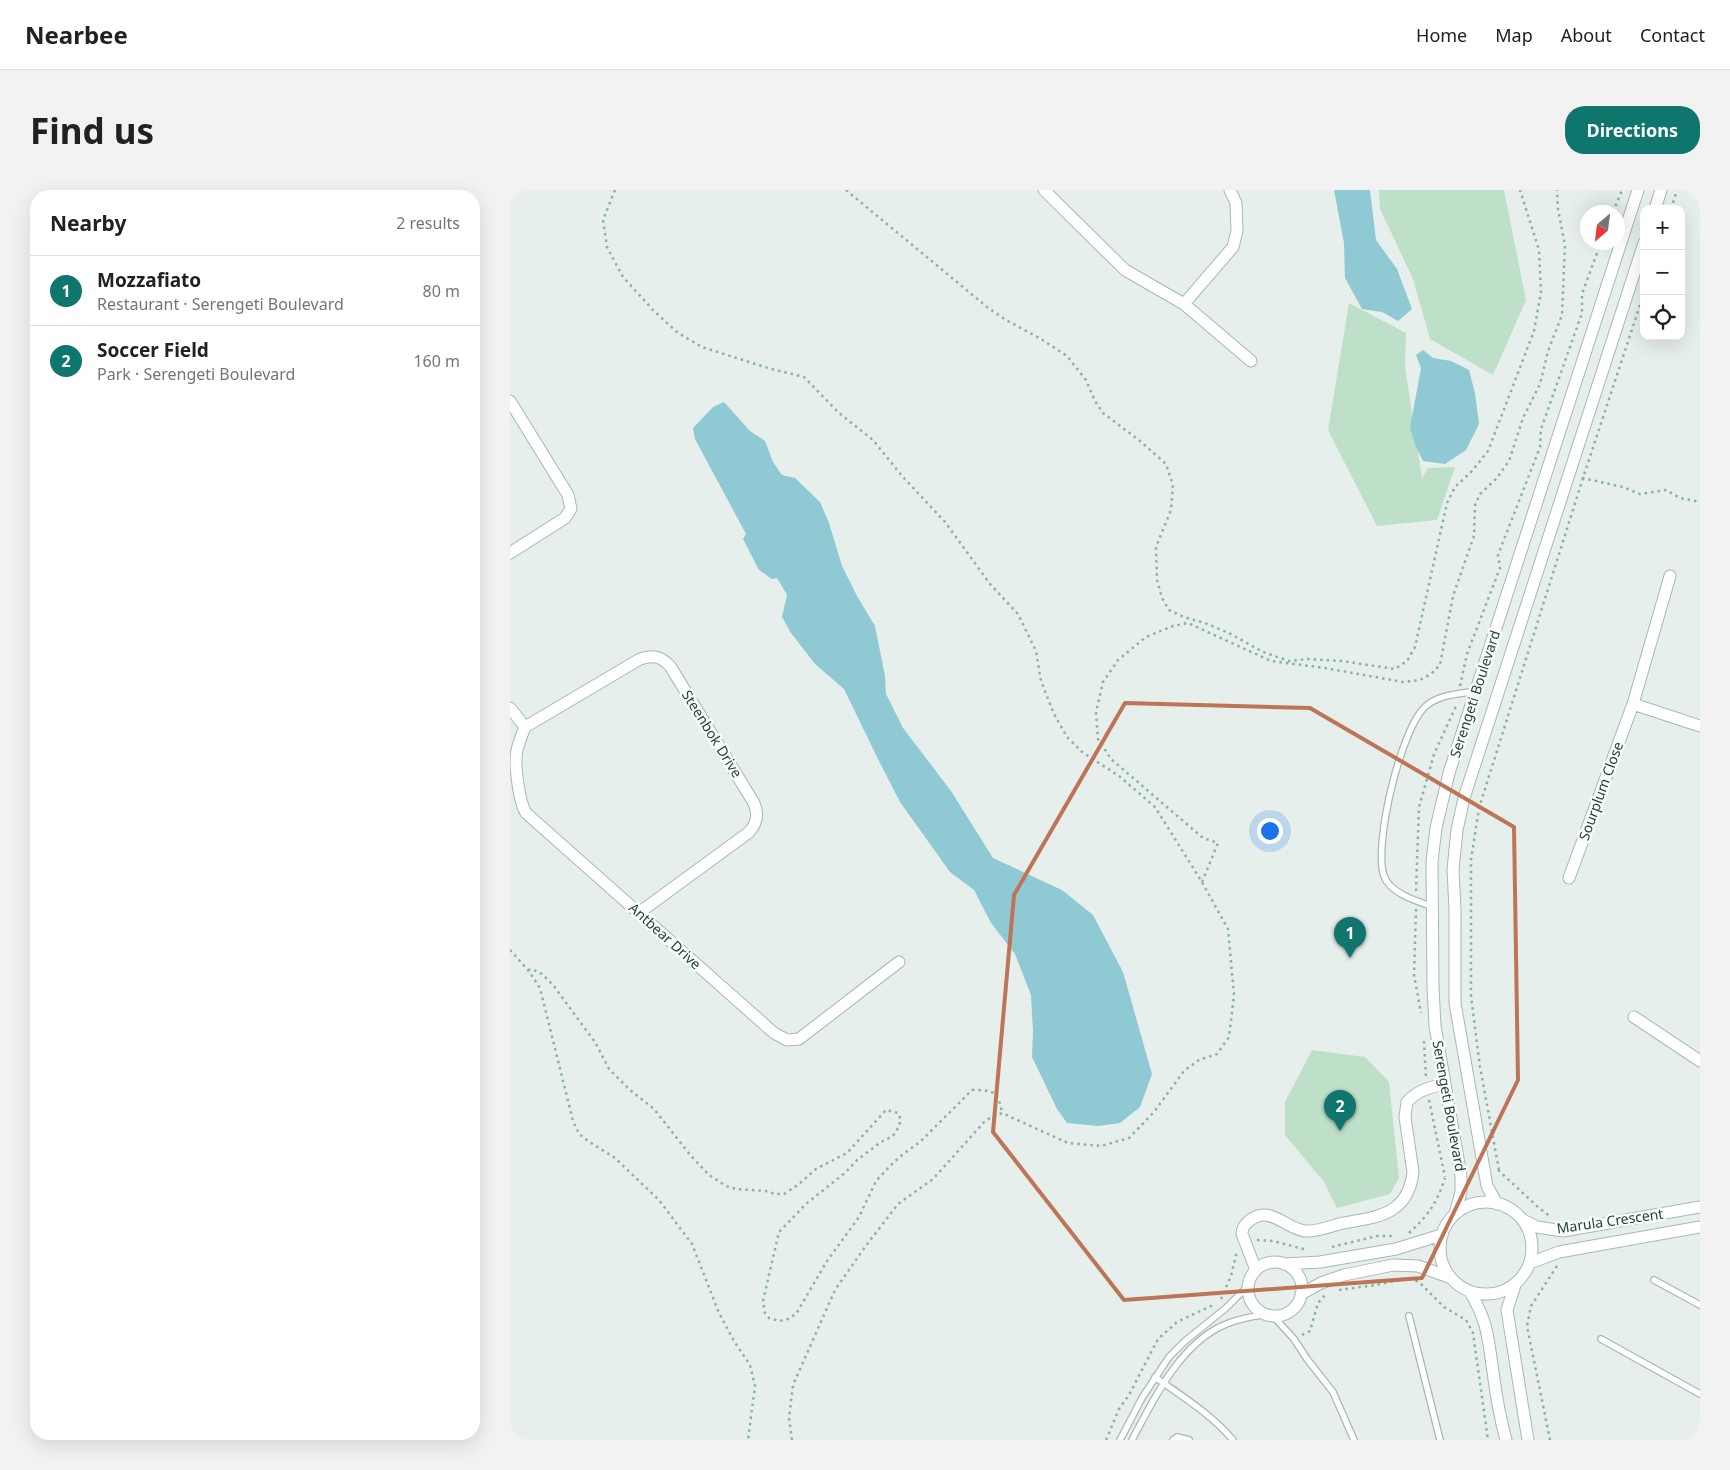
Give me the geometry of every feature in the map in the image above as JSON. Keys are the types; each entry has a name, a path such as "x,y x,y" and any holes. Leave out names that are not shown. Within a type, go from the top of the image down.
{"street":[{"path":"1044,190 1126,270 1184,304 1251,361"},
{"path":"1184,304 1234,246 1237,231 1236,203 1230,190"},
{"name":"Serengeti Boulevard","path":"1455,1214 1461,1192 1461,1176 1435,1026 1431,906 1432,861 1436,828 1450,773 1638,190"},
{"path":"1656,205 1662,190"},
{"name":"Serengeti Boulevard","path":"1497,1204 1487,1186 1484,1172 1455,1003 1453,870 1457,830 1464,798 1642,250"},
{"path":"510,401 568,495 571,509 565,518 510,553"},
{"name":"Sourplum Close","path":"1569,878 1633,704 1670,576"},
{"name":"Steenbok Drive","path":"525,727 640,659 656,656 663,659 670,666 754,802 757,816 748,833 640,912"},
{"path":"1633,704 1700,726"},
{"path":"510,708 525,727"},
{"name":"Antbear Drive","path":"525,727 516,753 520,796 522,808 526,813 774,1032 787,1040 799,1039 898,962"},
{"path":"1634,1017 1700,1061"},
{"path":"1256,1270 1242,1230 1248,1222 1259,1215 1266,1214 1305,1231 1376,1216 1390,1212 1398,1206 1412,1181 1413,1172 1405,1117 1407,1102 1421,1090 1445,1084"},
{"path":"1490,1202 1505,1206 1522,1219 1528,1228 1532,1243 1532,1259 1525,1274 1515,1285 1503,1292 1488,1295 1470,1292 1460,1287 1449,1277 1442,1264 1439,1249 1441,1235 1448,1221 1455,1214 1474,1203 1490,1202"},
{"name":"Marula Crescent","path":"1522,1219 1537,1226 1563,1231 1700,1206"},
{"path":"1680,1210 1683,1230"},
{"name":"Marula Crescent","path":"1530,1263 1558,1252 1700,1227"},
{"path":"1284,1264 1320,1262 1405,1247 1441,1235"},
{"path":"1273,1262 1291,1267 1301,1282 1302,1294 1296,1307 1282,1316 1269,1316 1252,1304 1248,1296 1248,1286 1250,1277 1256,1270 1264,1264 1273,1262"},
{"path":"1302,1294 1372,1269 1407,1264 1449,1277"},
{"path":"1515,1285 1507,1310 1528,1440"},
{"path":"1470,1292 1480,1308 1488,1331 1493,1372 1506,1440"}],"lane":[{"path":"1431,906 1416,901 1390,887 1384,876 1381,856 1387,803 1408,736 1417,716 1426,706 1438,698 1476,691"},
{"path":"1654,1280 1700,1305"},
{"path":"1120,1440 1155,1377 1169,1357 1184,1341 1226,1308 1248,1286"},
{"path":"1132,1440 1164,1383 1185,1355 1200,1340 1225,1324 1269,1316 1294,1340 1334,1392 1354,1440"},
{"path":"1409,1316 1440,1440"},
{"path":"1602,1339 1700,1394"},
{"path":"1155,1377 1186,1397 1214,1419 1233,1440"},
{"path":"1173,1440 1177,1437 1189,1440"}],"path":[{"path":"615,190 603,220 607,247 624,277 653,310 678,333 702,347 768,368 804,377 839,413 873,440 902,476 945,522 990,584 1018,614 1036,651 1041,681 1054,714 1067,737 1082,752 1118,776 1154,807 1202,882 1228,929 1234,995 1229,1037 1217,1054 1199,1060 1184,1072 1154,1112 1129,1138 1101,1146 1068,1142 1002,1113 986,1120 933,1179 898,1204 864,1247 835,1290 793,1385 789,1418 792,1440"},
{"path":"846,190 987,306 1006,320 1067,356 1086,380 1103,414 1140,441 1166,464 1173,485 1171,510 1156,547 1158,580 1162,598 1170,610 1184,617 1229,632 1263,652 1289,661 1306,659 1342,661 1396,669 1408,661 1415,647 1447,503 1456,487 1488,451 1534,331 1541,292 1539,250 1520,190"},
{"path":"1202,882 1218,844 1203,838 1111,759 1098,739 1096,712 1103,682 1118,660 1146,637 1173,626 1188,624 1271,661 1325,668 1404,682 1420,680 1431,674 1440,665 1453,596 1474,536 1475,505 1480,494 1496,480 1509,462 1522,418 1540,384 1548,351 1562,315 1565,245 1558,209 1557,190"},
{"path":"1616,205 1622,190"},
{"path":"1672,205 1677,190"},
{"path":"1554,1230 1551,1215 1538,1208 1499,1170 1480,1067 1471,996 1471,860 1479,808 1583,478 1643,295"},
{"path":"1568,476 1623,487 1640,494 1666,490 1680,498 1700,502"},
{"path":"510,950 528,970 540,988 573,1121 579,1134 616,1158 636,1176 659,1200 692,1244 719,1313 750,1365 755,1386 748,1440"},
{"path":"528,970 532,969 542,974 553,985 595,1042 610,1070 663,1118 691,1156 709,1175 726,1186 736,1189 784,1194 816,1169 847,1153 886,1110 898,1114 901,1120 893,1136 881,1142 857,1160 846,1172 806,1204 779,1232 763,1300 765,1313 769,1318 779,1321 788,1319 796,1314 827,1261 859,1217 876,1181 902,1154 920,1142 933,1130 972,1090 994,1092 1000,1100 1002,1113"},
{"path":"1484,1172 1499,1170"},
{"path":"1405,1247 1404,1236 1421,1222 1438,1199 1445,1177 1461,1176"},
{"path":"1247,1246 1258,1239 1273,1241 1316,1253"},
{"path":"1550,1440 1527,1326 1531,1306 1558,1264 1558,1252"},
{"path":"1294,1340 1310,1331 1318,1303 1329,1284 1340,1290 1410,1278 1419,1282 1444,1307 1466,1320 1473,1333 1488,1440"}],"highlighted area":[{"path":"1125,703 1310,708 1514,827 1518,1080 1422,1278 1124,1300 993,1132 1014,895"}],"green space":[{"path":"1379,190 1504,190 1526,300 1493,375 1430,339 1413,279 1380,209"},
{"path":"1349,303 1406,333 1405,367 1422,478 1428,468 1455,467 1437,520 1377,526 1328,430"},
{"path":"1312,1050 1365,1057 1389,1082 1399,1178 1390,1194 1337,1208 1324,1182 1285,1135 1285,1102"}],"water":[{"path":"1334,190 1370,190 1376,240 1397,269 1412,309 1398,321 1382,312 1362,309 1345,278 1344,243"},
{"path":"1423,350 1433,358 1451,361 1469,370 1475,393 1479,424 1466,450 1445,464 1423,461 1410,428 1421,368 1416,355"},
{"path":"724,402 750,431 765,441 773,462 782,475 795,478 820,502 829,523 842,566 875,626 885,676 886,694 903,728 951,791 993,858 1062,890 1093,915 1123,972 1152,1074 1140,1107 1120,1123 1098,1126 1067,1123 1057,1109 1032,1057 1031,995 1015,954 991,923 974,890 950,872 900,802 844,689 815,664 791,633 782,617 787,595 777,578 772,579 759,570 743,539 746,534 695,439 693,428 713,407"}],"place":[{"name":"Mozzafiato","path":"1350,958"},
{"name":"Soccer Field","path":"1340,1131"}]}
